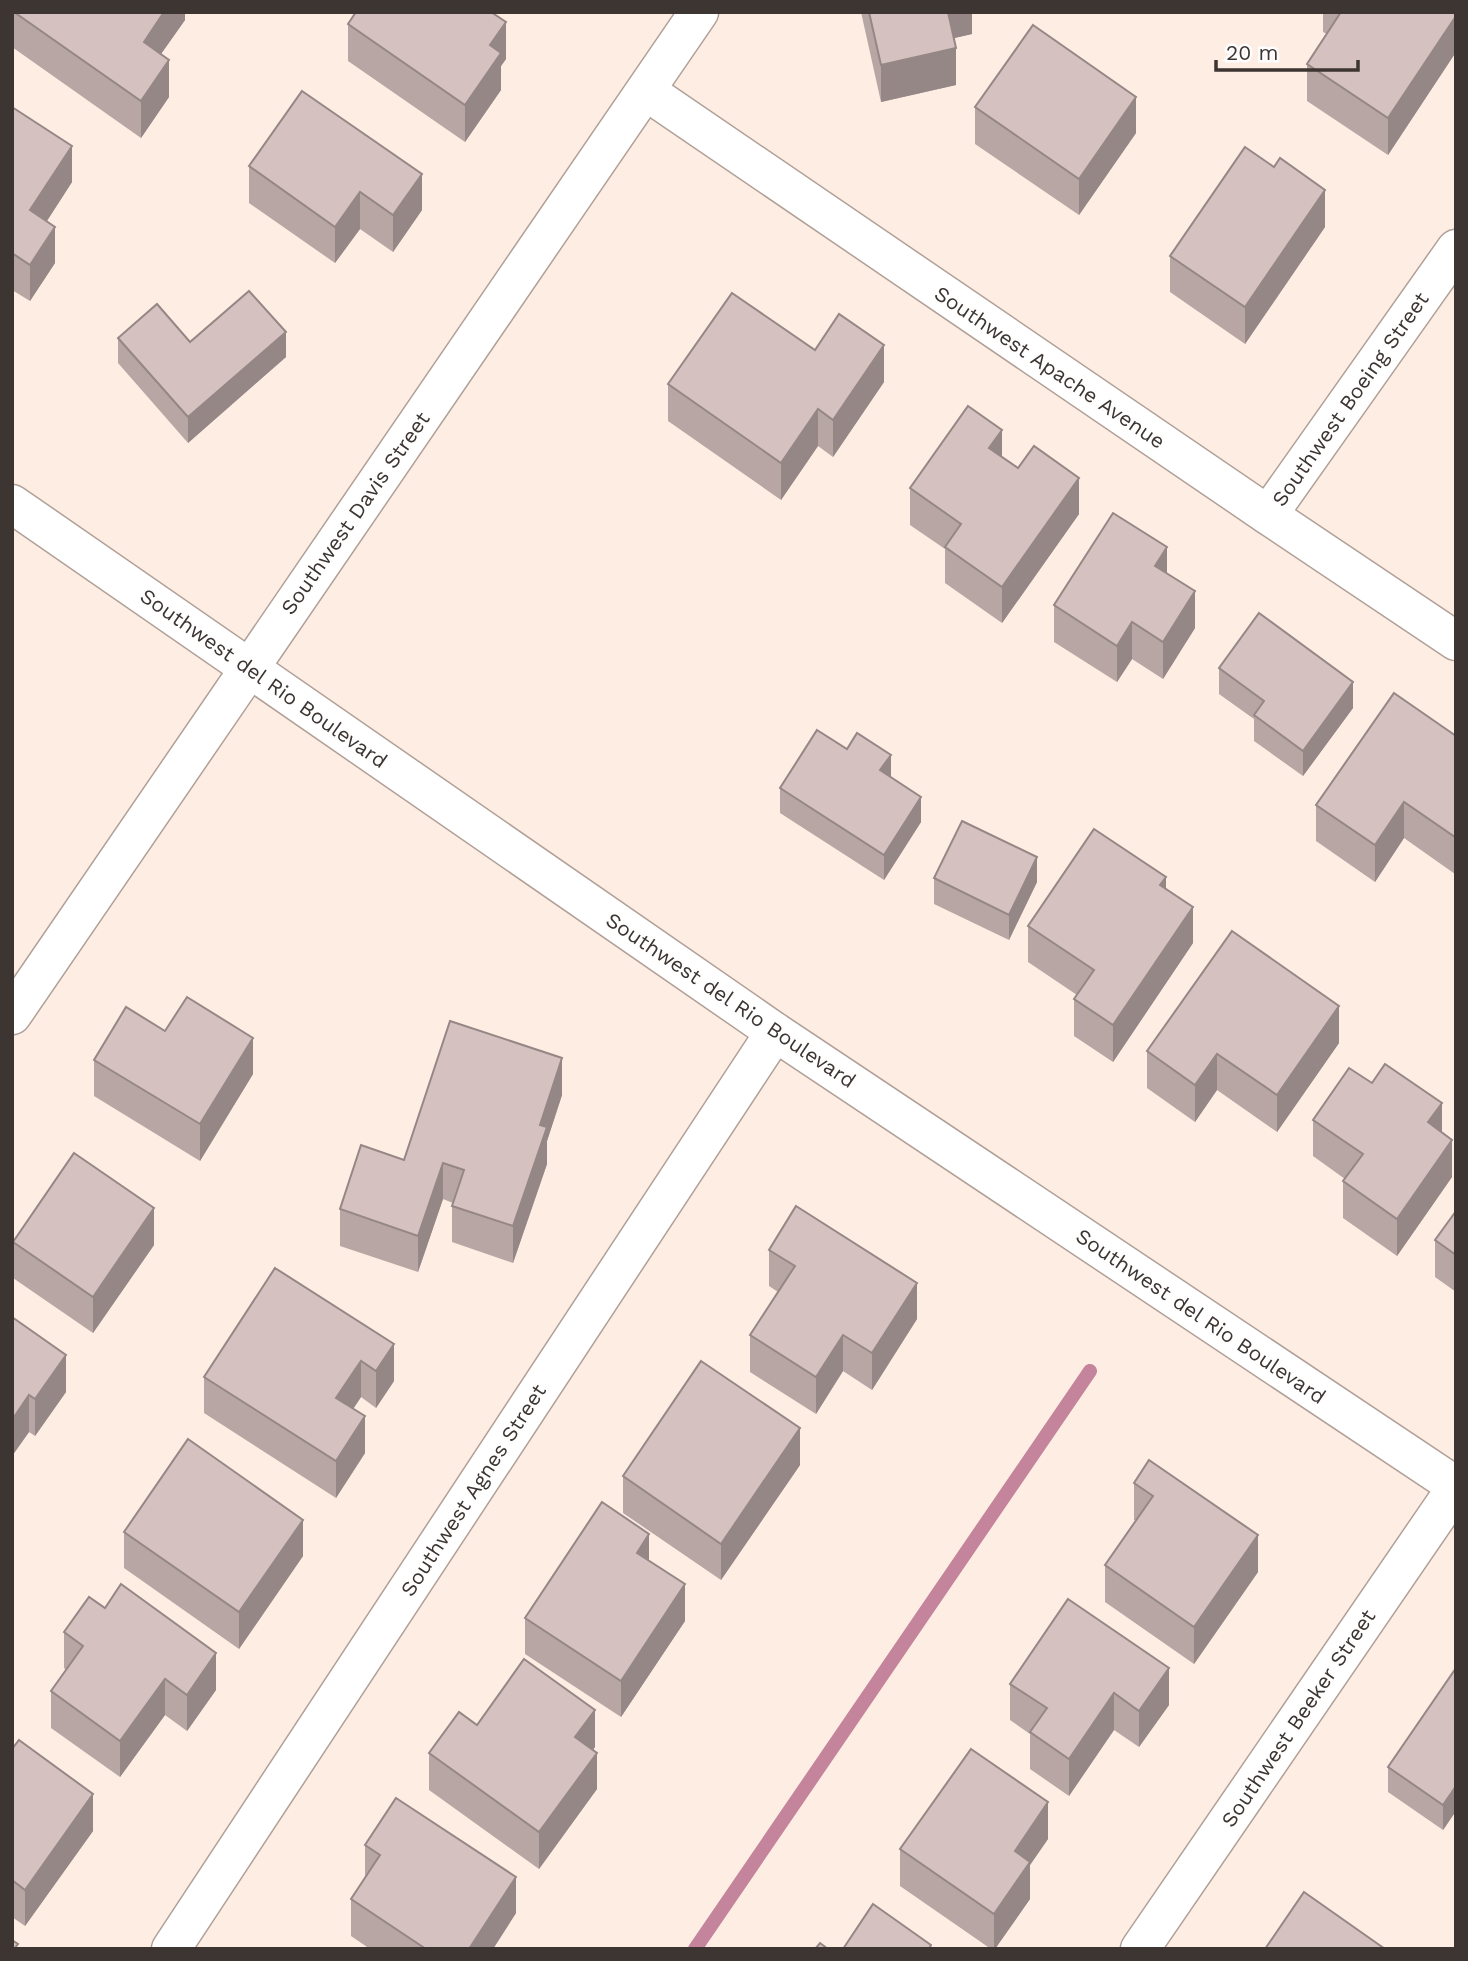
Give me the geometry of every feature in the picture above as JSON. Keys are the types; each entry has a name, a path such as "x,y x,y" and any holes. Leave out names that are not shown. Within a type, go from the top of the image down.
{"street":[{"name":"Southwest Davis Street","path":"12,1015 699,12"},
{"name":"Southwest Apache Avenue","path":"646,91 1456,641"},
{"name":"Southwest Boeing Street","path":"1268,515 1456,249"},
{"name":"Southwest del Rio Boulevard","path":"12,504 775,1031 1456,1487"},
{"name":"Southwest Agnes Street","path":"171,1949 775,1031"},
{"name":"Southwest Beeker Street","path":"1140,1949 1456,1487"}],"building":[{"path":"14,12 164,12 144,42 169,60 141,101"},
{"path":"356,12 491,12 506,22 490,45 501,53 465,105 348,24"},
{"path":"869,12 948,12 956,48 881,65"},
{"path":"1341,12 1456,12 1456,16 1388,118 1307,64"},
{"path":"1033,25 1136,97 1079,179 975,107"},
{"path":"302,91 422,174 393,215 360,192 335,227 249,166"},
{"path":"12,107 72,146 30,210 55,227 30,265 12,253"},
{"path":"1245,147 1274,167 1280,158 1325,190 1245,307 1170,256"},
{"path":"249,291 286,332 188,417 118,338 157,304 190,342"},
{"path":"732,293 815,350 839,314 884,345 833,420 818,409 781,463 668,384"},
{"path":"968,406 1002,430 989,448 1018,468 1034,446 1079,478 1002,587 945,547 961,524 910,488"},
{"path":"1113,513 1167,547 1155,566 1195,591 1163,642 1132,622 1117,646 1054,605"},
{"path":"1259,613 1353,682 1303,751 1254,715 1264,701 1219,668"},
{"path":"1394,693 1456,736 1455,837 1404,802 1375,845 1316,805"},
{"path":"817,730 847,749 857,733 891,755 880,770 921,797 884,855 780,788"},
{"path":"962,821 1037,857 1009,915 934,878"},
{"path":"1094,829 1166,877 1160,885 1193,907 1113,1025 1074,999 1094,970 1028,926"},
{"path":"1232,931 1339,1006 1277,1095 1217,1054 1195,1085 1147,1051"},
{"path":"187,997 253,1038 200,1124 94,1060 126,1007 165,1031"},
{"path":"450,1021 562,1058 540,1125 547,1127 513,1226 452,1206 464,1170 443,1163 418,1236 340,1209 361,1145 404,1160"},
{"path":"1385,1064 1442,1103 1428,1122 1452,1140 1397,1219 1343,1181 1363,1154 1313,1120 1349,1068 1372,1083"},
{"path":"74,1153 154,1208 93,1297 13,1242"},
{"path":"796,1206 917,1283 872,1353 843,1335 816,1377 750,1335 795,1266 769,1250"},
{"path":"1456,1211 1456,1255 1435,1240"},
{"path":"275,1268 394,1344 376,1371 361,1361 336,1398 365,1416 336,1461 204,1377"},
{"path":"12,1317 66,1355 35,1399 29,1395 12,1420"},
{"path":"701,1361 800,1428 721,1544 623,1476"},
{"path":"188,1439 303,1520 239,1612 124,1532"},
{"path":"1149,1460 1258,1535 1194,1627 1105,1565 1153,1496 1134,1483"},
{"path":"602,1502 649,1534 637,1553 685,1584 621,1681 525,1618"},
{"path":"121,1584 216,1653 187,1695 165,1679 120,1741 51,1691 83,1646 64,1632 89,1597 105,1608"},
{"path":"1068,1599 1169,1668 1139,1711 1114,1693 1069,1759 1030,1732 1047,1708 1010,1684"},
{"path":"524,1659 595,1710 575,1737 597,1753 539,1832 429,1753 459,1712 477,1725"},
{"path":"1456,1668 1456,1786 1443,1805 1388,1767"},
{"path":"19,1740 93,1794 25,1890 12,1880 12,1749"},
{"path":"971,1749 1048,1802 1015,1851 1030,1862 994,1914 900,1849"},
{"path":"396,1798 516,1877 469,1949 426,1949 351,1899 380,1855 365,1845"},
{"path":"1304,1892 1385,1949 1265,1949"},
{"path":"873,1904 931,1945 929,1949 843,1949"},
{"path":"12,1940 18,1944 14,1949 12,1949"},
{"path":"820,1943 828,1949 815,1949"}],"waterway":[{"path":"695,1949 1090,1371"}]}
